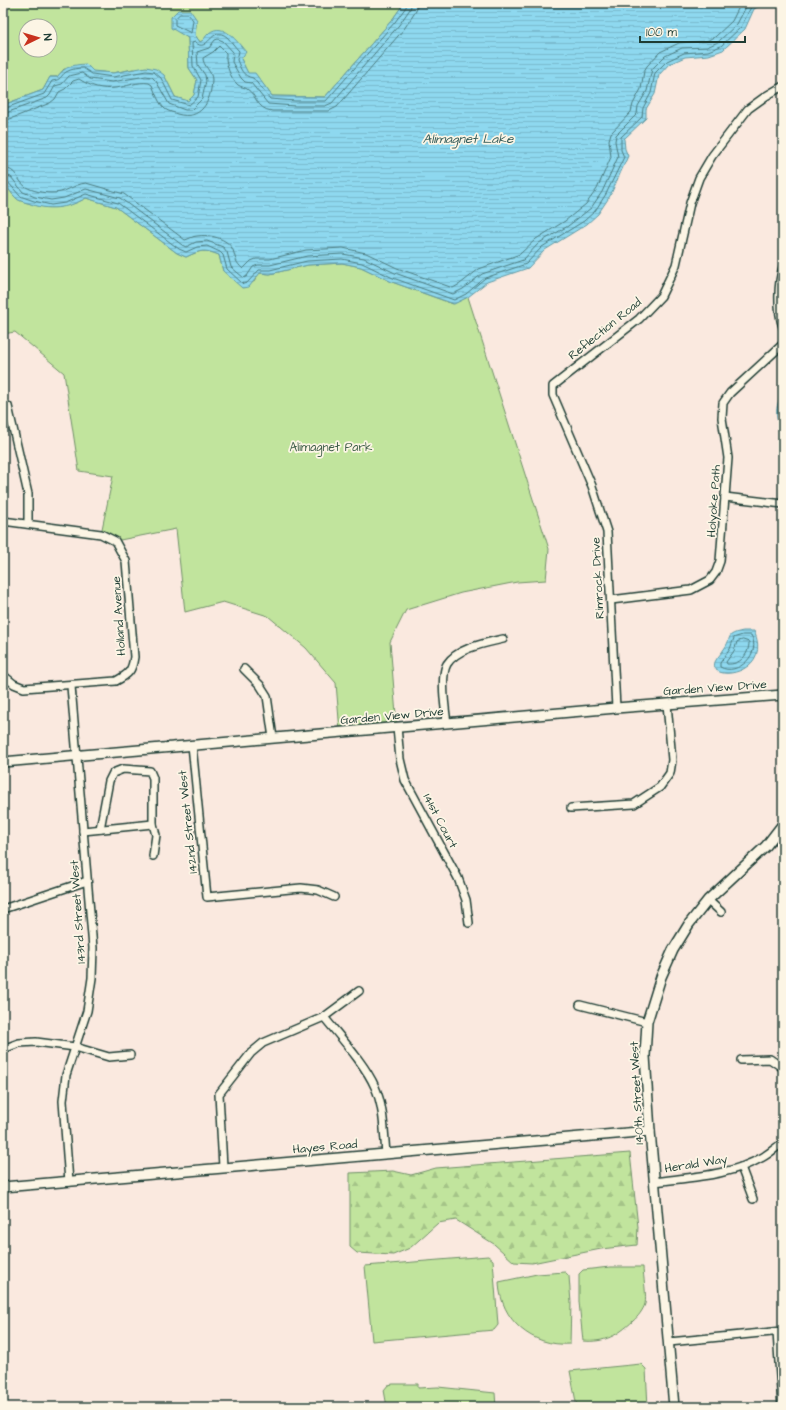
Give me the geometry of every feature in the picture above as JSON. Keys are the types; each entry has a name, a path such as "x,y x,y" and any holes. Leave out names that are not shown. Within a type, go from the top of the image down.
{"street":[{"name":"Reflection Road","path":"553,386 639,319 661,296 676,265 690,203 699,178 712,156 748,109 783,86"},
{"path":"783,267 780,275 779,313 783,327"},
{"name":"Holyoke Path","path":"611,600 692,590 710,580 716,572 720,560 728,458 722,418 724,403 730,393 783,344"},
{"name":"Rimrock Drive","path":"553,386 553,395 592,486 607,532 616,708"},
{"path":"8,406 28,494 28,524"},
{"path":"725,497 783,504"},
{"name":"Holland Avenue","path":"3,521 101,534 115,541 126,561 134,657 132,667 126,676 116,681 71,686 24,688 14,684 3,675"},
{"path":"447,723 444,698 444,677 447,664 456,655 478,644 502,639"},
{"path":"244,669 267,696 273,738"},
{"name":"143rd Street West","path":"69,1182 63,1101 66,1075 87,1012 92,978 93,948 71,686"},
{"name":"Garden View Drive","path":"3,762 616,708 783,695"},
{"path":"571,808 634,804 660,787 670,773 672,760 667,704"},
{"name":"141st Court","path":"397,727 400,759 405,780 458,878 466,900 469,923"},
{"name":"142nd Street West","path":"192,745 207,897 301,888 318,890 334,897"},
{"path":"100,829 109,781 113,773 123,770 150,771 154,778 154,824 156,835 153,856"},
{"path":"83,831 154,824"},
{"name":"140th Street West","path":"674,1407 650,1131 645,1056 647,1022 661,977 673,950 689,924 708,900 766,846 783,824"},
{"path":"3,909 87,881"},
{"path":"708,900 721,912"},
{"path":"223,1167 219,1094 251,1052 263,1043 324,1017 359,991"},
{"path":"580,1005 647,1022"},
{"path":"324,1017 367,1073 376,1088 382,1108 386,1154"},
{"path":"3,1049 19,1043 36,1042 75,1047 109,1057 130,1055"},
{"path":"741,1060 770,1059 783,1068"},
{"name":"Hayes Road","path":"3,1187 650,1131"},
{"name":"Herald Way","path":"654,1182 715,1174 741,1167 763,1157 783,1143"},
{"path":"741,1167 753,1199"},
{"path":"669,1342 780,1331 782,1407"}],"green space":[{"path":"3,3 404,3 392,20 325,97 272,96 255,74 248,74 241,59 209,33 204,40 200,42 195,35 171,27 188,38 189,68 197,80 194,96 188,101 175,97 164,75 133,69 113,73 64,69 57,77 50,77 43,90 3,105"},
{"name":"Alimagnet Park","path":"3,181 17,199 43,207 65,206 86,198 116,207 177,253 186,257 202,251 219,255 223,271 254,282 259,273 270,274 308,265 342,263 361,267 392,282 453,304 468,297 549,549 546,580 517,582 461,593 406,610 390,642 397,727 340,732 336,683 306,648 268,616 223,602 185,612 176,529 115,541 101,534 113,476 79,471 64,373 15,332 3,334"},
{"path":"630,1153 638,1227 637,1245 601,1249 532,1263 514,1262 494,1244 456,1220 438,1223 410,1248 393,1255 357,1253 350,1247 350,1173 393,1171 411,1175 436,1168"},
{"path":"488,1256 493,1260 498,1325 494,1330 372,1341 365,1266"},
{"path":"610,1267 643,1267 646,1296 645,1304 637,1318 611,1337 598,1341 583,1341 579,1302 579,1274 583,1270"},
{"path":"565,1272 569,1276 571,1303 570,1344 556,1344 531,1336 512,1319 505,1308 499,1282 537,1274"},
{"path":"641,1364 646,1369 648,1407 577,1407 570,1371"},
{"path":"418,1384 418,1388 438,1387 495,1393 496,1407 387,1407 384,1390 388,1385"}],"water":[{"name":"Alimagnet Lake","path":"404,3 765,3 754,9 745,29 723,50 709,55 685,57 669,64 659,75 655,94 646,109 646,118 624,139 625,149 628,156 610,196 598,214 587,224 545,250 528,268 487,282 468,297 454,304 392,282 361,267 342,263 308,265 270,274 260,273 249,287 242,288 223,271 219,255 202,251 186,257 177,253 116,207 86,198 65,207 50,208 35,206 17,199 3,181 3,105 43,90 50,77 57,77 63,70 77,65 86,64 93,71 113,73 146,67 156,69 164,75 175,97 188,101 194,95 197,80 189,68 188,38 171,28 171,17 178,10 190,10 197,20 195,35 200,42 209,33 215,30 225,31 235,39 246,52 241,59 248,73 255,73 272,96 325,97 392,20"},
{"path":"783,391 783,436 778,424 777,408"},
{"path":"743,631 754,631 758,646 755,657 749,666 739,671 730,673 721,672 715,669 715,662 727,645 731,635"}]}
